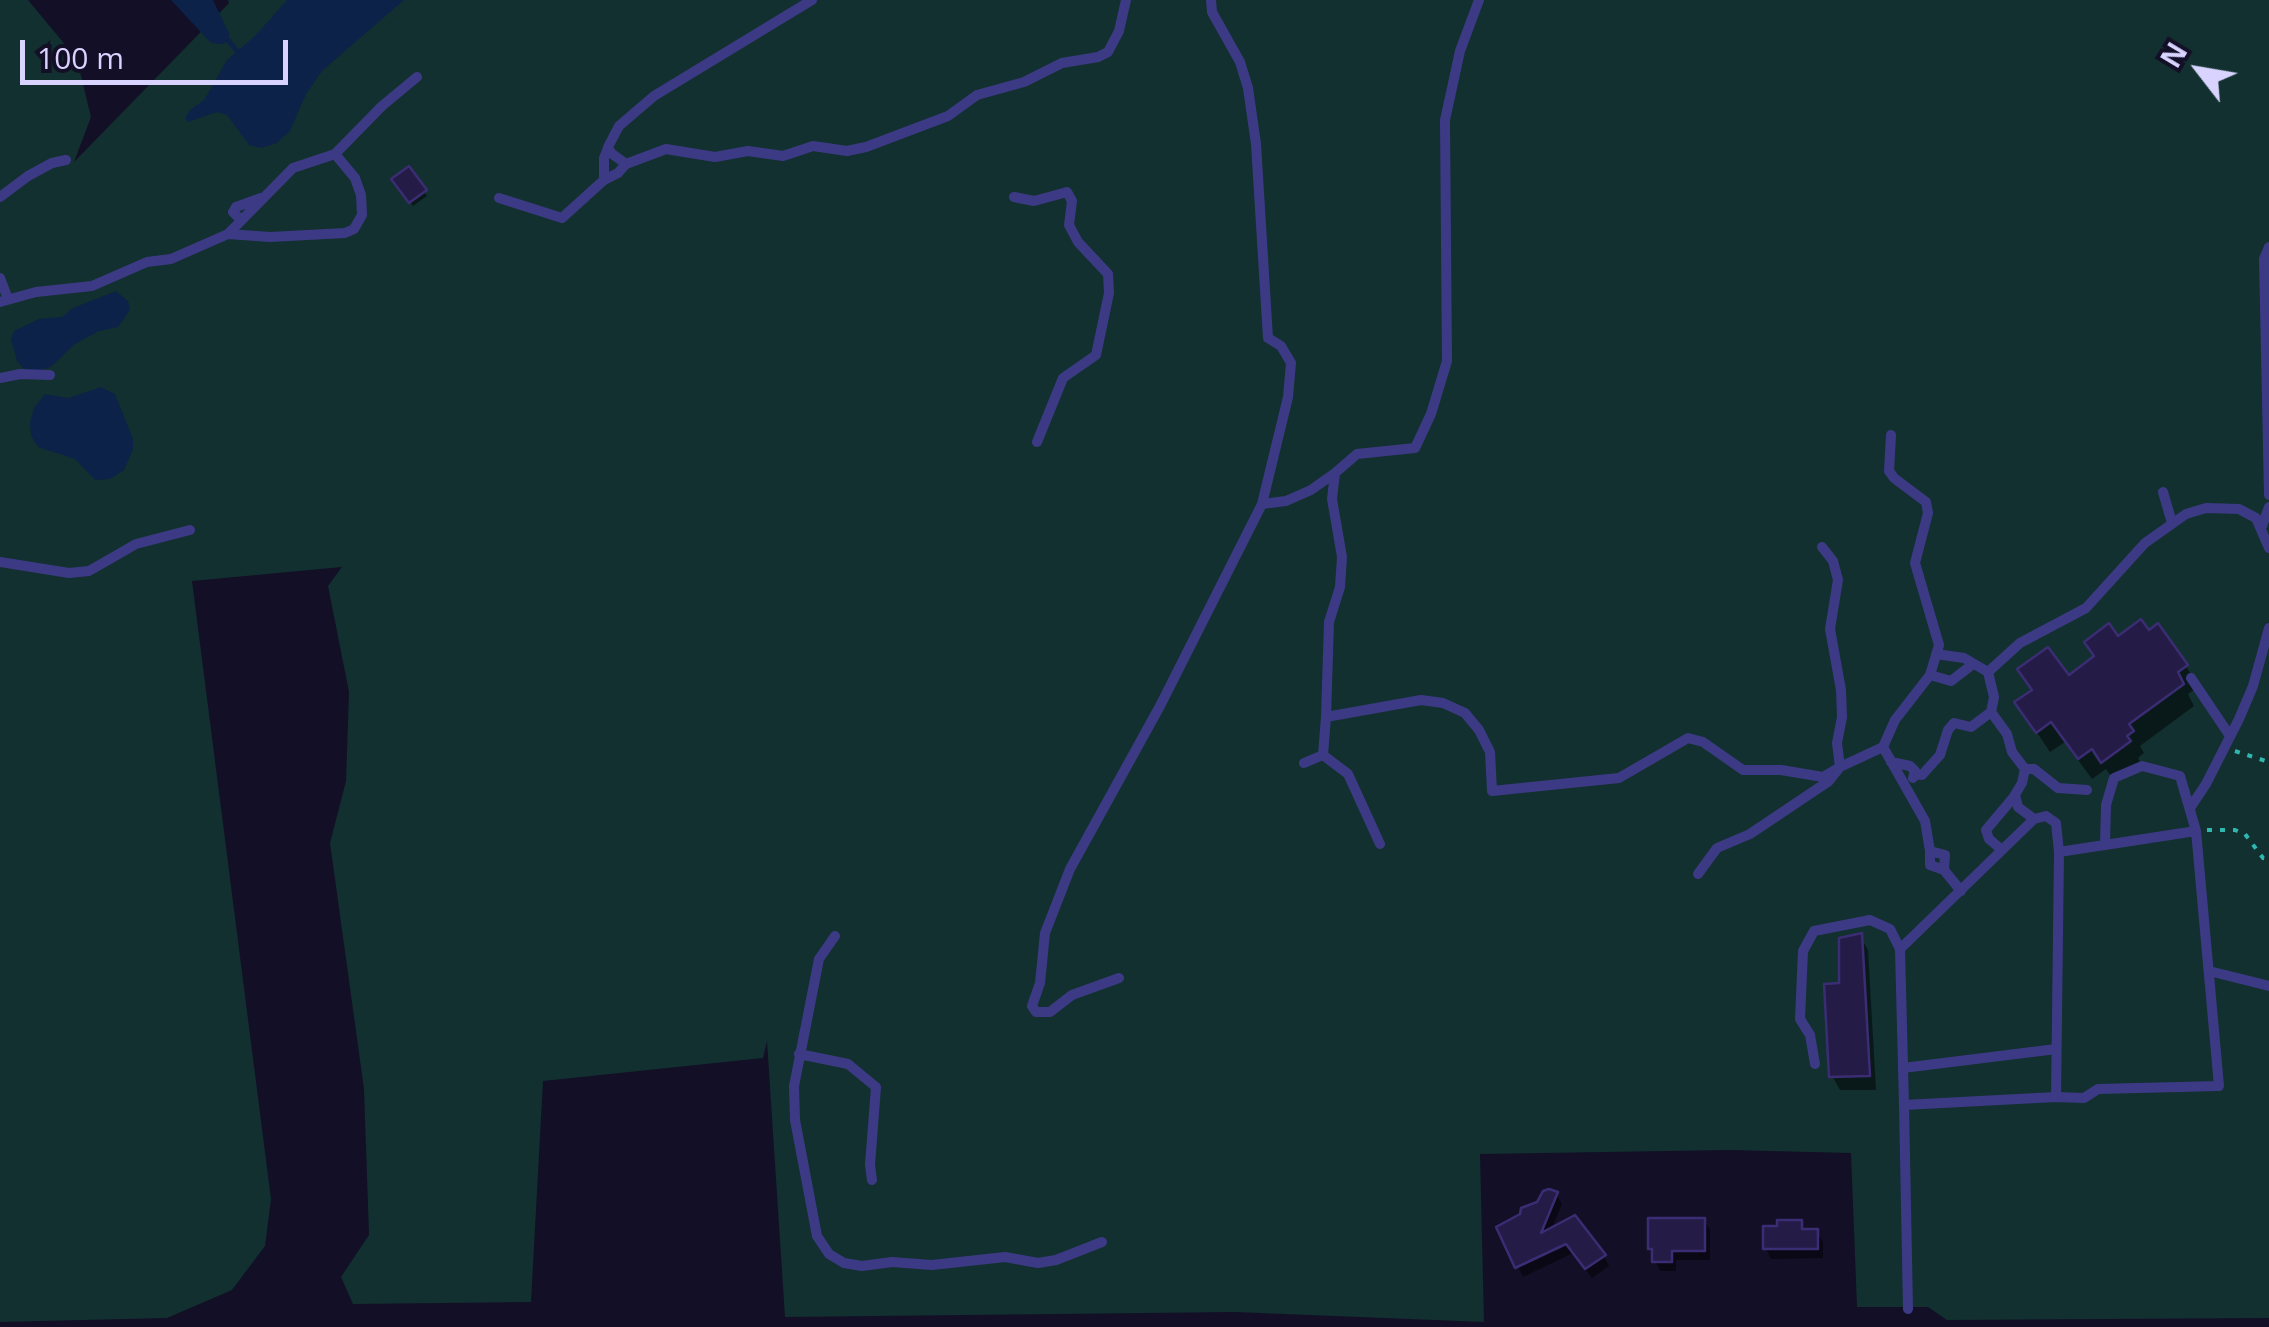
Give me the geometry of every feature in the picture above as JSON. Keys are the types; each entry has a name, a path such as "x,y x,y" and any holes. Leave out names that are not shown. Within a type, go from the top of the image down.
{"lane":[{"path":"604,180 604,158 620,126 654,96 812,0"},
{"path":"499,198 562,218 626,164 666,149 715,157 748,151 783,156 813,146 846,151 866,147 948,116 977,95 1024,82 1050,67 1108,52 1119,30 1126,0"},
{"path":"1119,978 1072,995 1050,1012 1036,1012 1032,1006 1040,984 1045,933 1070,869 1160,706 1262,504 1288,397 1291,363 1281,346 1268,338 1256,144 1248,88 1240,62 1212,12 1211,0"},
{"path":"1262,504 1286,501 1311,490 1357,454 1415,448 1431,414 1447,361 1445,120 1460,51 1479,0"},
{"path":"0,278 4,300 92,286 147,262 172,259 228,234 292,168 335,154 417,77"},
{"path":"608,147 626,164"},
{"path":"228,234 270,237 345,233 354,229 362,215 361,196 356,178 335,154"},
{"path":"0,197 28,176 66,160"},
{"path":"1014,197 1034,200 1067,192 1072,201 1070,225 1078,242 1108,274 1110,293 1096,354 1063,378 1037,442"},
{"path":"2269,248 2264,258 2269,495"},
{"path":"0,378 50,375"},
{"path":"1326,717 1421,700 1466,713 1490,752 1492,791 1619,778 1688,738 1704,742 1743,770 1781,770 1823,777 1883,747 1895,720 1930,675 1939,645 1915,564 1928,513 1926,502 1890,471 1891,435"},
{"path":"1323,755 1329,622 1340,587 1342,557 1332,499 1336,473"},
{"path":"2164,492 2172,523"},
{"path":"2262,526 2269,506"},
{"path":"1988,672 2020,643 2086,608 2145,543 2172,523 2206,508 2239,510 2256,518 2269,548"},
{"path":"0,562 69,574 89,571 136,544 190,530"},
{"path":"1698,874 1717,848 1750,834 1829,781 1840,767 1837,743 1842,717 1841,690 1830,629 1838,580 1833,561 1822,547"},
{"path":"2190,808 2206,784 2253,686 2269,628"},
{"path":"1914,774 1922,775 1940,755 1954,723 1971,728 1991,712 1994,697 1988,672 1964,658 1936,654"},
{"path":"1930,675 1951,682 1973,664"},
{"path":"2191,678 2230,736"},
{"path":"1991,712 2025,769"},
{"path":"1883,747 1925,821 1930,865 1944,870 1961,891"},
{"path":"1304,763 1323,755"},
{"path":"1323,755 1348,774 1380,844"},
{"path":"1891,762 1910,766 1914,774"},
{"path":"1904,1104 2084,1098 2098,1089 2219,1086 2196,831 2180,776 2142,766 2114,778 2106,805 2105,845"},
{"path":"2025,769 2034,769 2058,788 2087,790"},
{"path":"2002,850 1989,839 1986,830 2015,794 2025,769"},
{"path":"1904,787 1914,774"},
{"path":"2015,794 2018,807 2034,819"},
{"path":"1900,949 2034,819 2046,816 2056,823 2056,1097"},
{"path":"2059,852 2196,831"},
{"path":"1816,1064 1810,1035 1800,1019 1803,951 1814,931 1870,920 1890,929 1900,949 1908,1309"},
{"path":"835,936 819,958 794,1086 795,1120 817,1236 829,1254 844,1263 862,1266 892,1262 932,1265 1004,1257 1038,1264 1102,1242"},
{"path":"2209,971 2269,986"},
{"path":"1903,1068 2056,1049"},
{"path":"799,1054 848,1064 876,1087 872,1180"}],"path":[{"path":"2223,748 2269,762"},
{"path":"2196,831 2234,830 2245,834 2269,859"}],"green space":[{"path":"0,0 28,0 77,59 91,117 74,162 228,0 2269,0 2269,1318 1947,1320 1928,1307 1857,1307 1851,1153 1729,1150 1480,1154 1484,1322 1235,1312 785,1317 767,1041 763,1058 543,1081 531,1302 353,1304 341,1277 369,1235 364,1089 330,843 346,781 349,692 328,586 342,567 192,581 271,1199 265,1246 232,1290 167,1318 0,1322"}],"water":[{"path":"171,0 213,0 229,41 211,43"},
{"path":"287,0 404,0 322,71 306,94 290,131 277,143 262,148 249,145 227,115 217,112 188,122 185,118 190,110 204,100 227,60"},
{"path":"116,291 128,301 130,310 118,327 99,331 75,344 45,369 23,368 17,361 11,339 14,331 39,319 62,317 73,308"},
{"path":"101,387 115,394 133,439 133,449 124,470 110,479 95,480 75,459 38,447 31,436 30,422 34,408 45,394 68,398"}],"building":[{"path":"409,166 427,190 409,203 391,179"},
{"path":"2141,619 2149,630 2158,623 2188,665 2178,672 2184,684 2129,724 2134,731 2127,736 2131,741 2101,763 2092,749 2078,759 2051,722 2036,733 2014,702 2032,690 2017,669 2048,647 2069,675 2094,656 2084,642 2109,623 2118,636"},
{"path":"1862,933 1870,1076 1829,1077 1824,984 1839,983 1839,938"},
{"path":"1543,1191 1558,1192 1541,1233 1575,1215 1606,1255 1585,1269 1566,1244 1515,1268 1496,1227 1520,1214 1521,1208 1537,1202"},
{"path":"1648,1218 1705,1218 1705,1251 1672,1251 1672,1262 1652,1262"},
{"path":"1777,1220 1802,1220 1802,1229 1818,1229 1818,1249 1763,1249 1763,1226 1777,1226"}],"waterway":[{"path":"229,41 237,51"}]}
